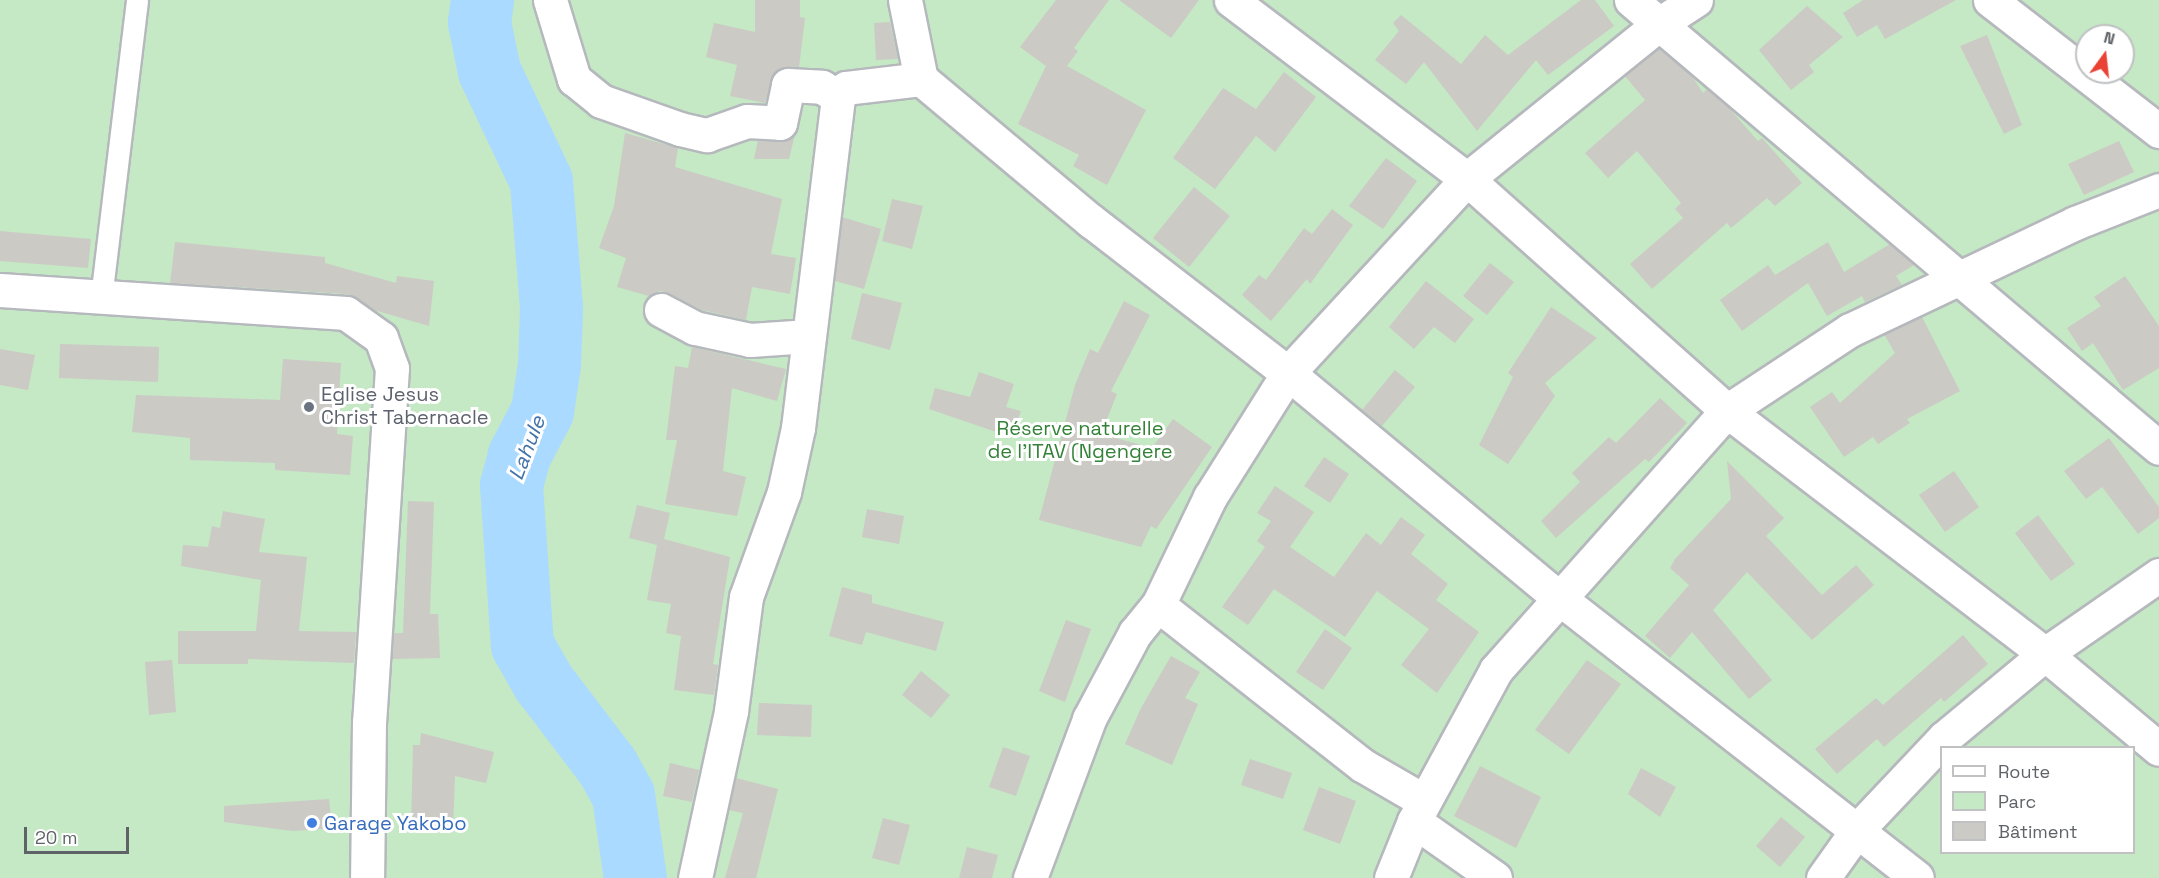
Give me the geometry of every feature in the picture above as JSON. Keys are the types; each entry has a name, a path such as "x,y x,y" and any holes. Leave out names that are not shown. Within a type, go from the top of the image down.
{"street":[{"path":"550,0 573,79 601,102 680,129 707,135 747,121 780,123 789,85 822,87 838,97"},
{"path":"905,0 921,79 1091,221 1288,373 1559,598 1917,878"},
{"path":"1231,0 1467,179 1727,411 2045,654 2159,749"},
{"path":"1631,0 1963,278 2159,448"},
{"path":"1030,878 1089,719 1135,633 1158,605 1210,497 1288,373 1467,179 1659,24 1696,0"},
{"path":"1990,0 2159,131"},
{"path":"695,878 730,711 746,597 784,492 798,428 838,97 846,88 921,79"},
{"path":"1391,878 1419,811 1496,669 1727,411 1850,330 2075,223 2159,190"},
{"path":"0,291 346,313 381,338 392,368 369,722 367,878"},
{"path":"661,310 695,328 750,340 809,336"},
{"path":"1823,878 1858,830 1944,738 2045,654 2159,575"},
{"path":"1158,605 1419,811 1495,878"}],"lane":[{"path":"101,298 137,0"}],"green space":[{"name":"Réserve naturelle de l'ITAV (Ngengere","path":"0,0 2159,0 2159,878 0,878"}],"building":[{"path":"755,0 800,0 800,17 805,18 799,67 781,68 774,73 765,103 730,96 737,65 706,57 714,23 755,32"},
{"path":"1056,0 1109,0 1074,48 1078,51 1067,66 1146,110 1107,185 1073,166 1079,155 1018,124 1046,66 1020,47"},
{"path":"1119,0 1199,0 1171,38"},
{"path":"1581,0 1595,0 1614,26 1548,75 1536,60 1477,131 1424,62 1406,84 1375,60 1399,31 1393,23 1401,15 1461,64 1485,35 1508,55"},
{"path":"1863,0 1956,0 1885,39 1877,25 1857,37 1843,13"},
{"path":"1807,6 1843,37 1809,65 1814,72 1791,90 1759,50"},
{"path":"890,22 898,59 876,60 874,23"},
{"path":"1987,35 2022,125 2004,134 1960,46"},
{"path":"1659,49 1691,75 1703,93 1707,89 1728,107 1758,141 1762,138 1802,183 1775,206 1767,198 1731,228 1727,223 1652,289 1630,264 1683,218 1675,209 1681,203 1637,151 1608,178 1585,153 1645,100 1625,76"},
{"path":"1284,72 1316,97 1275,152 1256,136 1215,189 1173,158 1223,88 1256,109"},
{"path":"625,133 678,148 675,167 782,199 771,254 796,258 790,294 752,287 746,320 702,310 669,293 660,291 649,296 617,287 626,258 599,248 614,206"},
{"path":"795,134 789,159 754,159 758,140 787,140"},
{"path":"2119,141 2134,172 2084,195 2068,164"},
{"path":"1386,158 1417,181 1383,229 1349,206"},
{"path":"1194,187 1230,216 1189,267 1153,238"},
{"path":"892,199 923,206 912,249 882,241"},
{"path":"1332,209 1353,225 1310,284 1307,279 1271,321 1242,295 1259,275 1266,280 1304,228 1312,234"},
{"path":"842,217 881,229 864,289 835,281"},
{"path":"0,231 91,239 88,268 0,261"},
{"path":"175,242 325,257 325,263 396,283 397,276 434,281 429,326 374,310 347,294 170,283"},
{"path":"1828,242 1844,272 1890,244 1914,265 1896,276 1902,285 1865,302 1862,296 1827,316 1808,283 1742,331 1720,300 1768,265 1775,275"},
{"path":"1490,263 1514,282 1487,315 1463,296"},
{"path":"2125,276 2159,326 2159,368 2123,390 2093,343 2082,351 2067,328 2101,306 2094,297"},
{"path":"1426,281 1474,319 1455,343 1434,327 1414,349 1389,327"},
{"path":"862,293 902,303 890,350 851,339"},
{"path":"1124,301 1150,315 1111,391 1117,394 1101,434 1152,448 1173,419 1212,447 1156,529 1151,526 1141,547 1039,520 1075,385 1090,349 1098,353"},
{"path":"1551,307 1597,338 1545,383 1555,396 1508,464 1479,445 1513,377 1508,373"},
{"path":"1922,317 1960,391 1907,419 1910,423 1878,444 1873,437 1844,457 1810,407 1832,392 1840,403 1895,353 1884,334"},
{"path":"60,344 159,347 158,382 59,378"},
{"path":"692,347 786,369 777,401 732,388 723,471 746,477 737,516 665,504 677,440 666,440 675,366 688,368"},
{"path":"0,349 35,355 28,390 0,385"},
{"path":"283,359 341,363 337,434 353,436 350,475 275,470 275,463 190,460 190,438 132,432 136,395 280,400"},
{"path":"1395,370 1415,387 1382,426 1362,410"},
{"path":"979,372 1014,384 1006,407 1021,411 1011,437 929,409 935,388 970,397"},
{"path":"1660,398 1687,423 1649,462 1645,459 1556,538 1541,521 1580,482 1572,473 1609,437 1616,443"},
{"path":"2109,438 2159,507 2159,518 2138,534 2102,487 2086,499 2064,471"},
{"path":"1324,457 1349,474 1330,503 1304,486"},
{"path":"1727,461 1784,518 1766,536 1822,595 1856,565 1874,585 1812,640 1747,572 1713,610 1772,680 1749,699 1692,632 1670,658 1645,636 1689,585 1670,568 1675,559 1731,499"},
{"path":"1954,471 1979,507 1945,532 1919,495"},
{"path":"1275,486 1314,512 1290,547 1334,577 1366,533 1381,545 1401,517 1425,535 1411,554 1448,584 1436,600 1479,632 1437,693 1401,665 1429,629 1377,591 1345,637 1274,589 1248,625 1222,607 1265,547 1257,541 1271,521 1257,513"},
{"path":"408,501 434,502 430,614 438,614 440,658 392,659 394,633 403,633"},
{"path":"637,505 670,513 664,539 730,557 713,664 718,665 714,695 674,690 681,636 666,633 671,604 647,600 657,545 629,538"},
{"path":"867,509 904,516 899,544 862,537"},
{"path":"223,511 265,519 259,552 307,557 299,631 356,632 354,663 248,659 248,664 178,664 178,631 256,631 261,580 181,566 183,545 208,547 212,526 220,528"},
{"path":"2038,515 2075,564 2051,581 2015,533"},
{"path":"842,587 872,595 872,603 944,622 936,651 866,632 862,645 829,636"},
{"path":"1066,620 1091,629 1065,702 1039,691"},
{"path":"1325,629 1352,648 1323,690 1296,672"},
{"path":"1963,635 1988,664 1944,702 1941,698 1884,747 1877,739 1837,774 1815,749 1876,698 1883,705"},
{"path":"1171,656 1200,672 1185,698 1198,704 1172,765 1125,744 1141,708"},
{"path":"172,660 176,712 149,715 145,662"},
{"path":"1587,660 1621,684 1569,754 1535,730"},
{"path":"921,671 950,695 931,718 902,695"},
{"path":"759,703 812,705 811,737 757,735"},
{"path":"421,733 494,752 486,783 455,776 453,828 411,826 413,745 420,745"},
{"path":"1003,747 1030,756 1016,796 989,787"},
{"path":"1250,759 1292,773 1283,799 1241,785"},
{"path":"670,763 699,770 692,802 663,796"},
{"path":"1480,766 1541,797 1516,848 1454,816"},
{"path":"1641,768 1676,787 1660,817 1628,794"},
{"path":"736,778 778,789 756,878 725,878 743,813 729,810"},
{"path":"1319,787 1356,801 1340,844 1303,830"},
{"path":"329,799 332,828 293,831 224,822 224,806"},
{"path":"1781,817 1805,837 1780,867 1756,846"},
{"path":"883,818 910,825 899,865 872,858"},
{"path":"967,847 998,855 992,878 959,878"}],"waterway":[{"name":"Lahule","path":"482,0 479,22 489,71 541,181 551,308 549,364 542,411 519,455 511,485 522,645 543,682 607,766 623,795 635,878"}],"place":[{"name":"Eglise Jesus Christ Tabernacle","path":"309,407"},
{"name":"Garage Yakobo","path":"312,823"}]}
